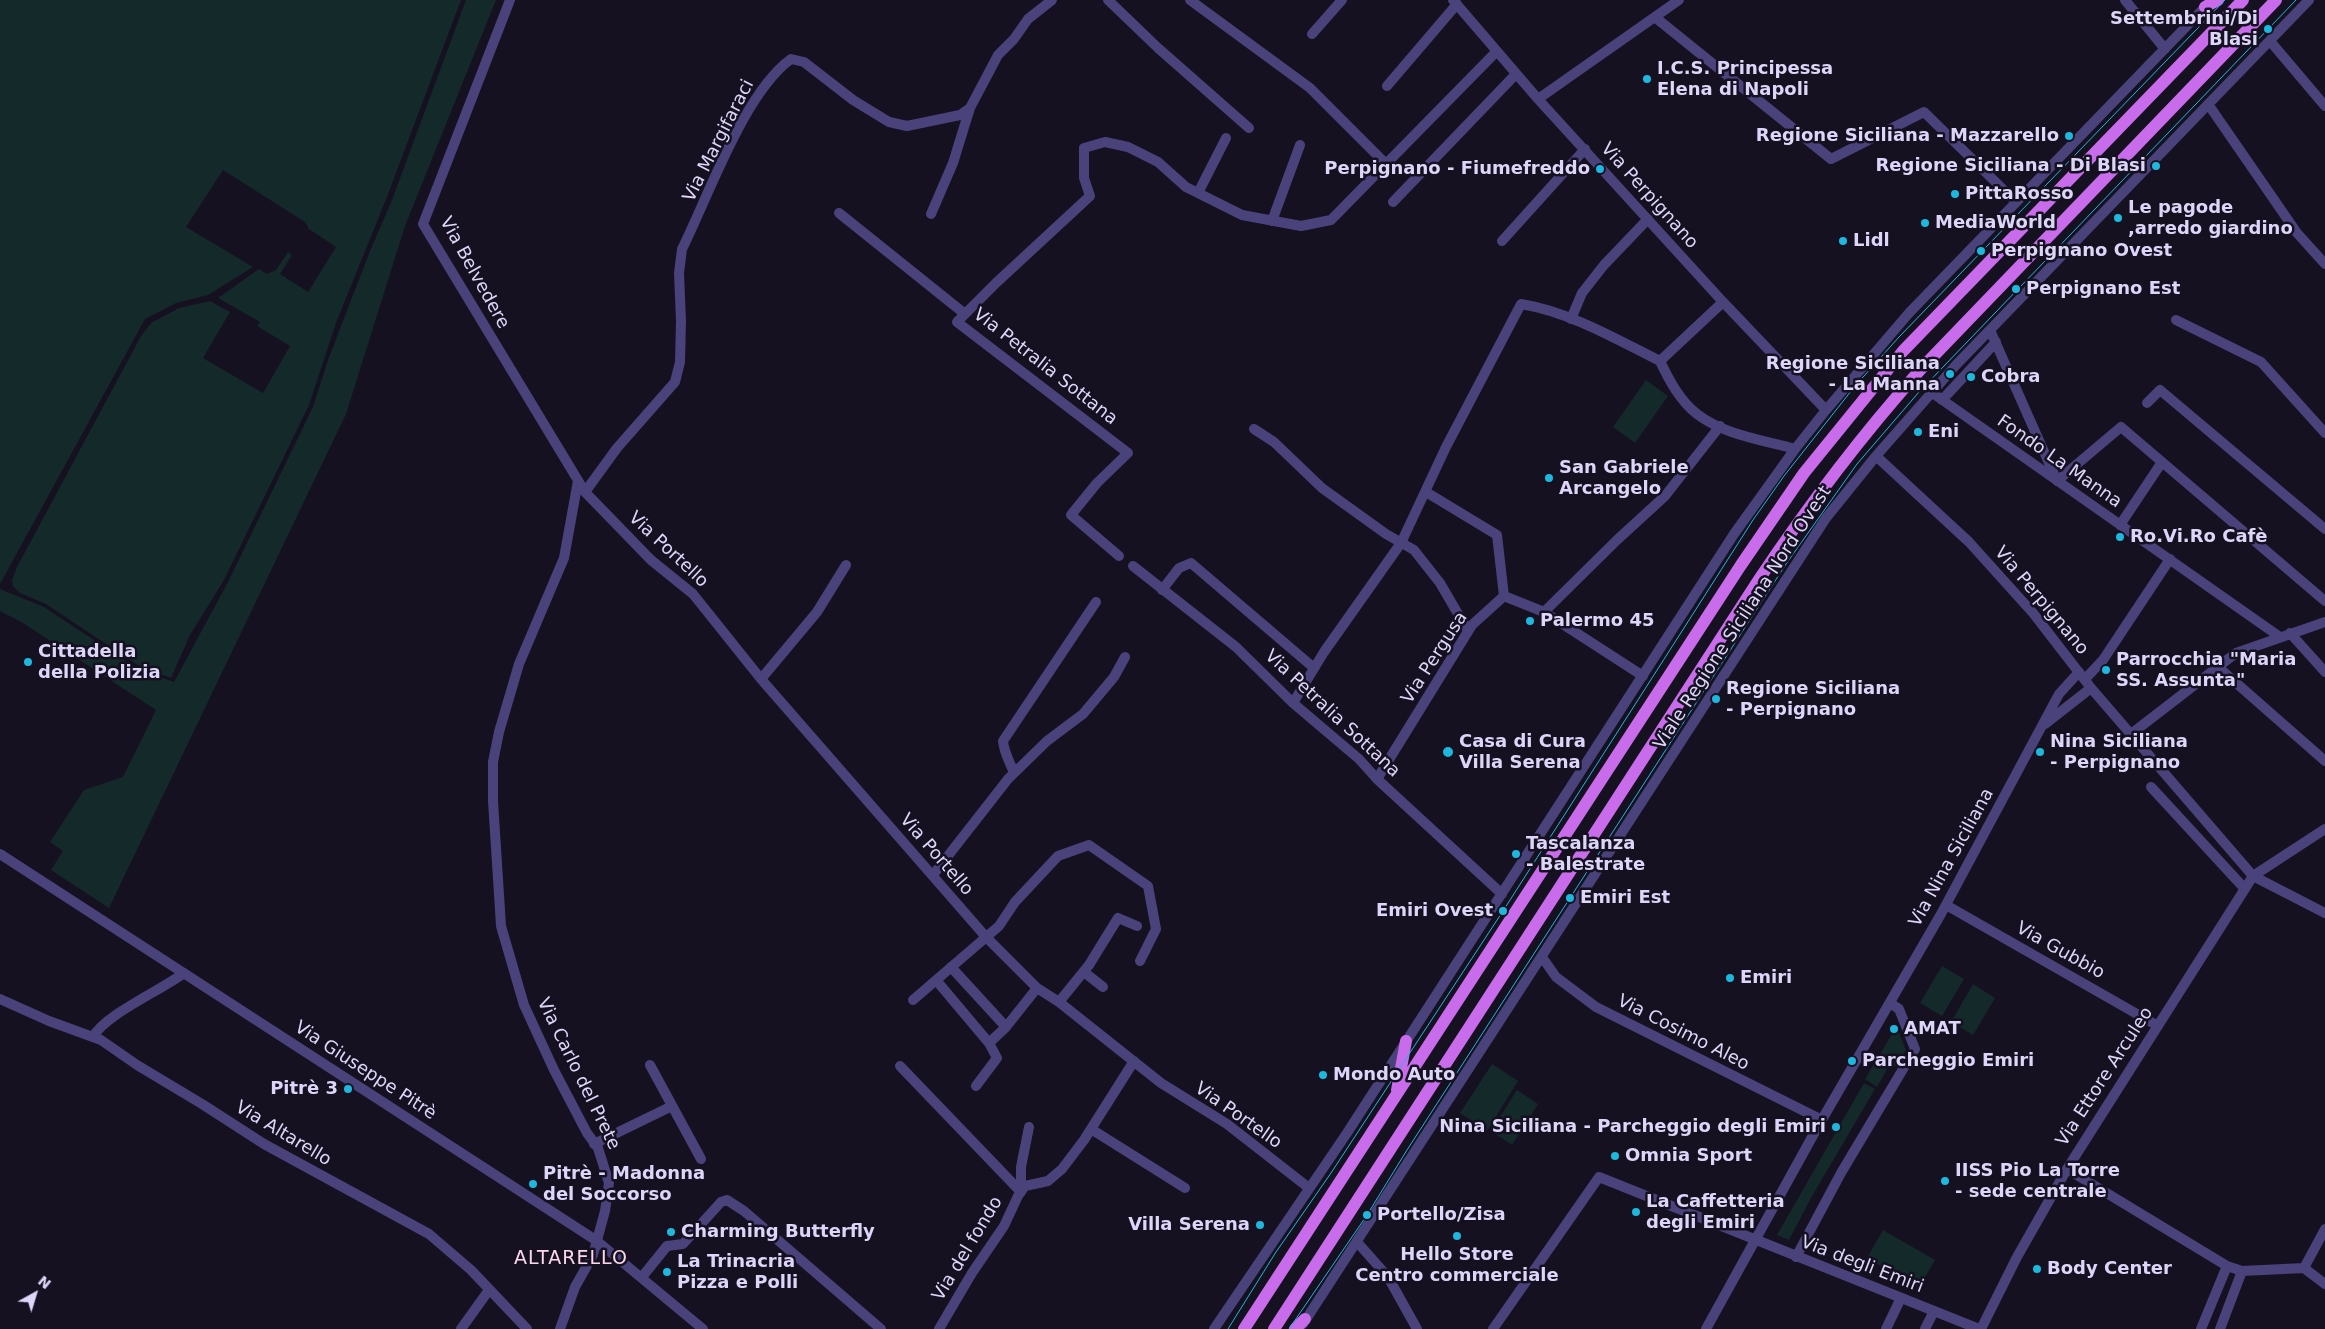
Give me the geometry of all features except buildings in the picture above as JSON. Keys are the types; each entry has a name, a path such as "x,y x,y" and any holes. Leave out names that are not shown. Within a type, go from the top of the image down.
{"main road":[{"path":"2208,4 2218,0"},
{"name":"Viale Regione Siciliana Nord Ovest","path":"1244,1329 1740,565 1810,466 1872,388 1935,317 2243,0"},
{"name":"Viale Regione Siciliana Nord Ovest","path":"1274,1329 1752,590 1820,490 1877,419 1921,369 2276,1"},
{"path":"1395,1098 1406,1041"},
{"path":"1295,1329 1302,1324"}],"street":[{"name":"Via Belvedere","path":"510,0 423,224 585,492"},
{"path":"931,214 953,163 970,108 998,55 1014,39 1028,19 1052,0"},
{"path":"1108,0 1158,48 1249,128"},
{"path":"1190,0 1310,88 1386,164"},
{"path":"1312,34 1342,0"},
{"path":"1538,98 1680,0"},
{"path":"2125,0 2165,48"},
{"name":"Viale Regione Siciliana Nord Ovest","path":"1302,1324 1826,518 1931,392 2309,0"},
{"path":"1387,86 1455,2"},
{"name":"Via Perpignano","path":"1455,2 1496,52 1723,302 1826,410"},
{"path":"1214,1329 1406,1041 1734,534 1795,450 1826,410 1909,313 2208,4"},
{"path":"1656,18 1831,159 1924,112 2016,202"},
{"path":"2270,41 2325,106"},
{"path":"965,314 1090,196 1084,178 1084,148 1105,142 1128,147 1158,162 1186,187 1242,215 1301,226 1331,220 1496,52"},
{"name":"Via Margifaraci","path":"585,492 617,448 674,382 680,362 682,321 679,273 682,249 756,97 778,68 791,59 804,62 853,100 889,122 907,126 960,115 970,108"},
{"path":"1393,202 1516,74"},
{"path":"2208,104 2297,233 2325,264"},
{"path":"1198,193 1226,138"},
{"path":"1272,221 1300,145"},
{"path":"1502,240 1585,149"},
{"name":"Via Petralia Sottana","path":"839,213 965,314 957,322 1128,453 1097,483 1071,515 1118,556"},
{"path":"1571,319 1582,293 1604,265 1648,219"},
{"path":"1660,361 1723,302"},
{"path":"1293,703 1314,668 1401,543 1446,447 1521,304 1540,307 1602,331 1660,361 1672,385 1697,414 1729,431 1795,450"},
{"path":"2176,320 2261,362 2325,433"},
{"path":"1990,330 2057,481 2121,427 2325,601"},
{"path":"1942,400 1996,342"},
{"path":"2147,403 2160,390 2325,529"},
{"name":"Fondo La Manna","path":"1931,392 2120,525 2285,635 2325,672"},
{"path":"1544,612 1665,496 1720,426"},
{"path":"1254,429 1274,442 1322,488 1414,550 1440,583 1468,631"},
{"name":"Via Perpignano","path":"1876,456 1969,542 2033,613 2091,688 2254,876 2325,914"},
{"path":"2120,525 2162,462"},
{"name":"Via Carlo del Prete","path":"560,1329 576,1288 593,1255 605,1211 609,1183 598,1148 594,1144 554,1070 524,1005 501,926 493,801 494,762 499,732 519,664 564,558 578,481"},
{"name":"Via Portello","path":"585,492 651,560 693,594 761,679 986,937 1037,988 1062,999 1161,1083 1227,1124 1309,1188"},
{"path":"1426,492 1498,535 1504,596 1544,612 1643,676"},
{"name":"Via Nina Siciliana","path":"1706,1329 1822,1120 1946,905 2059,694 2103,660 2170,559"},
{"path":"1162,590 1179,568 1191,564 1314,668"},
{"path":"761,679 817,612 846,566"},
{"name":"Via Petralia Sottana","path":"1133,566 1236,647 1293,703 1360,759 1377,779 1502,894"},
{"name":"Via Pergusa","path":"1377,779 1472,625 1504,596"},
{"path":"1014,773 1010,762 1004,754 1003,741 1096,602"},
{"path":"2131,734 2236,653 2325,622"},
{"path":"933,875 1014,773 1047,741 1083,714 1114,677 1125,657"},
{"path":"2218,667 2325,761"},
{"name":"Via Nina Siciliana","path":"2041,727 2091,688"},
{"path":"2151,787 2245,889"},
{"path":"2254,876 2323,832"},
{"path":"913,1000 986,937 1058,856 1089,846 1148,886 1156,929 1140,961"},
{"name":"Via Giuseppe Pitrè","path":"0,854 597,1241 703,1329"},
{"name":"Via Ettore Arculeo","path":"1980,1329 2067,1169 2254,876"},
{"name":"Via Gubbio","path":"1946,905 2158,1026"},
{"path":"1062,999 1084,972 1118,918 1137,926"},
{"name":"Via Cosimo Aleo","path":"1542,957 1556,977 1596,1008 1822,1120"},
{"path":"951,967 1006,1027"},
{"path":"1084,972 1103,987"},
{"path":"93,1037 103,1023 184,973"},
{"path":"936,980 989,1043 997,1058 976,1086"},
{"path":"989,1043 1006,1027 1037,988"},
{"name":"Via Altarello","path":"0,999 49,1021 102,1040 136,1065 264,1144 429,1234 471,1270 527,1329"},
{"path":"1796,1257 1841,1174 1915,1049 1899,1009 1890,1003"},
{"path":"1023,1189 1048,1181 1062,1169 1091,1129 1134,1061"},
{"path":"650,1064 701,1160"},
{"path":"900,1066 1023,1189"},
{"path":"594,1144 672,1106"},
{"path":"1023,1189 1021,1167 1029,1127"},
{"path":"1091,1129 1185,1188"},
{"path":"2067,1169 2227,1266 2242,1271 2304,1268 2325,1284"},
{"name":"Via degli Emiri","path":"1493,1329 1599,1177 1980,1329"},
{"name":"Via del fondo","path":"939,1329 972,1273 1004,1226 1023,1189"},
{"path":"642,1277 667,1246 683,1244 721,1202 727,1200 744,1212 881,1329"},
{"path":"2304,1268 2325,1229"},
{"path":"1357,1242 1388,1277 1417,1329"},
{"path":"2201,1329 2227,1266"},
{"path":"2220,1329 2242,1271"},
{"path":"461,1329 489,1290"},
{"path":"1886,1329 1901,1298"},
{"path":"1925,1329 1934,1311"}],"green space":[{"path":"0,0 461,0 387,197 336,323 309,405 224,580 190,635 171,678 139,666 46,604 20,593 13,586 12,580 17,567 141,336 151,323 179,308 210,301 230,312 203,358 263,393 290,346 257,326 260,322 218,298 259,269 267,274 276,270 288,252 292,255 280,274 308,292 336,247 309,229 305,222 223,170 186,227 253,267 208,295 176,303 145,319 0,584"},
{"path":"466,0 496,0 405,226 346,414 109,908 51,870 63,851 50,842 84,790 123,777 156,710 23,623 0,611 0,589 44,607 138,669 174,682 228,582 313,407 328,360 392,200"},
{"path":"1646,380 1668,396 1635,443 1613,427"},
{"path":"1942,966 1964,979 1942,1016 1920,1003"},
{"path":"1973,984 1995,998 1973,1035 1951,1022"},
{"path":"1898,1030 1906,1050 1897,1067 1890,1064 1877,1087 1865,1079 1892,1034 1895,1036"},
{"path":"1492,1064 1518,1081 1487,1131 1460,1113"},
{"path":"1864,1083 1875,1089 1811,1198 1789,1240 1777,1235"},
{"path":"1517,1090 1538,1104 1512,1145 1491,1131"},
{"path":"1883,1230 1935,1260 1919,1288 1867,1258"}],"tram line":[{"path":"1228,1329 1276,1252 1331,1173 1503,911 1753,520 1784,476 1855,386 1899,337 2225,0"},
{"path":"1289,1329 1367,1215 1407,1150 1786,564 1857,464 1919,392 2296,0"}],"place":[{"name":"Settembrini/Di Blasi","path":"2268,29"},
{"name":"I.C.S. Principessa Elena di Napoli","path":"1647,79"},
{"name":"Regione Siciliana - Mazzarello","path":"2069,136"},
{"name":"Regione Siciliana - Di Blasi","path":"2156,166"},
{"name":"Perpignano - Fiumefreddo","path":"1600,169"},
{"name":"PittaRosso","path":"1955,194"},
{"name":"Le pagode ,arredo giardino","path":"2118,218"},
{"name":"MediaWorld","path":"1925,223"},
{"name":"Lidl","path":"1843,241"},
{"name":"Perpignano Ovest","path":"1981,251"},
{"name":"Perpignano Est","path":"2016,289"},
{"name":"Regione Siciliana - La Manna","path":"1950,374"},
{"name":"Cobra","path":"1971,377"},
{"name":"Eni","path":"1918,432"},
{"name":"San Gabriele Arcangelo","path":"1549,478"},
{"name":"Ro.Vi.Ro Cafè","path":"2120,537"},
{"name":"Palermo 45","path":"1530,621"},
{"name":"Cittadella della Polizia","path":"28,662"},
{"name":"Parrocchia \"Maria SS. Assunta\"","path":"2106,670"},
{"name":"Regione Siciliana - Perpignano","path":"1716,699"},
{"name":"Casa di Cura Villa Serena","path":"1448,752"},
{"name":"Nina Siciliana - Perpignano","path":"2040,752"},
{"name":"Tascalanza - Balestrate","path":"1516,854"},
{"name":"Emiri Est","path":"1570,898"},
{"name":"Emiri Ovest","path":"1503,911"},
{"name":"Emiri","path":"1730,978"},
{"name":"AMAT","path":"1894,1029"},
{"name":"Parcheggio Emiri","path":"1852,1061"},
{"name":"Mondo Auto","path":"1323,1075"},
{"name":"Pitrè 3","path":"348,1089"},
{"name":"Nina Siciliana - Parcheggio degli Emiri","path":"1836,1127"},
{"name":"Omnia Sport","path":"1615,1156"},
{"name":"IISS Pio La Torre - sede centrale","path":"1945,1181"},
{"name":"Pitrè - Madonna del Soccorso","path":"533,1184"},
{"name":"La Caffetteria degli Emiri","path":"1636,1212"},
{"name":"Portello/Zisa","path":"1367,1215"},
{"name":"Villa Serena","path":"1260,1225"},
{"name":"Charming Butterfly","path":"671,1232"},
{"name":"Hello Store Centro commerciale","path":"1457,1236"},
{"name":"Body Center","path":"2037,1269"},
{"name":"La Trinacria Pizza e Polli","path":"667,1272"}],"district":[{"name":"ALTARELLO","path":"571,1259"}]}
